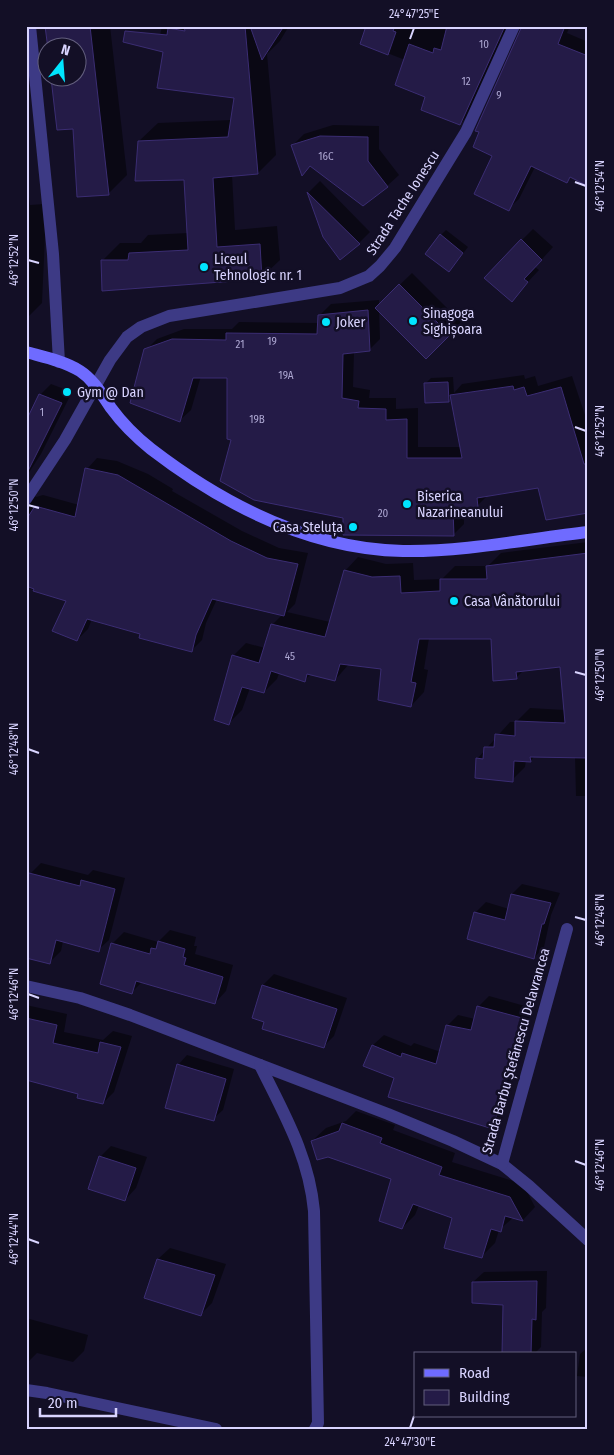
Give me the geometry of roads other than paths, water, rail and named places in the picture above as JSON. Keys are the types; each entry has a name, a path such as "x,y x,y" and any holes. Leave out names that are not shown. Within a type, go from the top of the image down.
{"main road":[{"path":"26,352 79,370 96,386 123,423 142,442 176,468 269,521 328,541 371,549 446,550 588,532"}],"street":[{"path":"30,26 52,244 59,362"},
{"name":"Strada Tache Ionescu","path":"26,499 65,440 110,360 127,337 153,321 169,316 340,288 356,282 375,271 395,248 462,139 514,26"},
{"name":"Strada Barbu Ștefănescu Delavrancea","path":"26,986 80,998 130,1015 388,1114 502,1164 567,929"},
{"path":"260,1065 302,1151 311,1183 314,1211 318,1423 315,1429"},
{"path":"502,1164 588,1240"},
{"path":"26,1390 47,1392 216,1429"}],"place":[{"name":"Liceul Tehnologic nr. 1","path":"204,267"},
{"name":"Sinagoga Sighișoara","path":"413,321"},
{"name":"Joker","path":"326,322"},
{"name":"Gym @ Dan","path":"67,392"},
{"name":"Biserica Nazarineanului","path":"407,504"},
{"name":"Casa Steluța","path":"353,527"},
{"name":"Casa Vânătorului","path":"454,601"}]}
